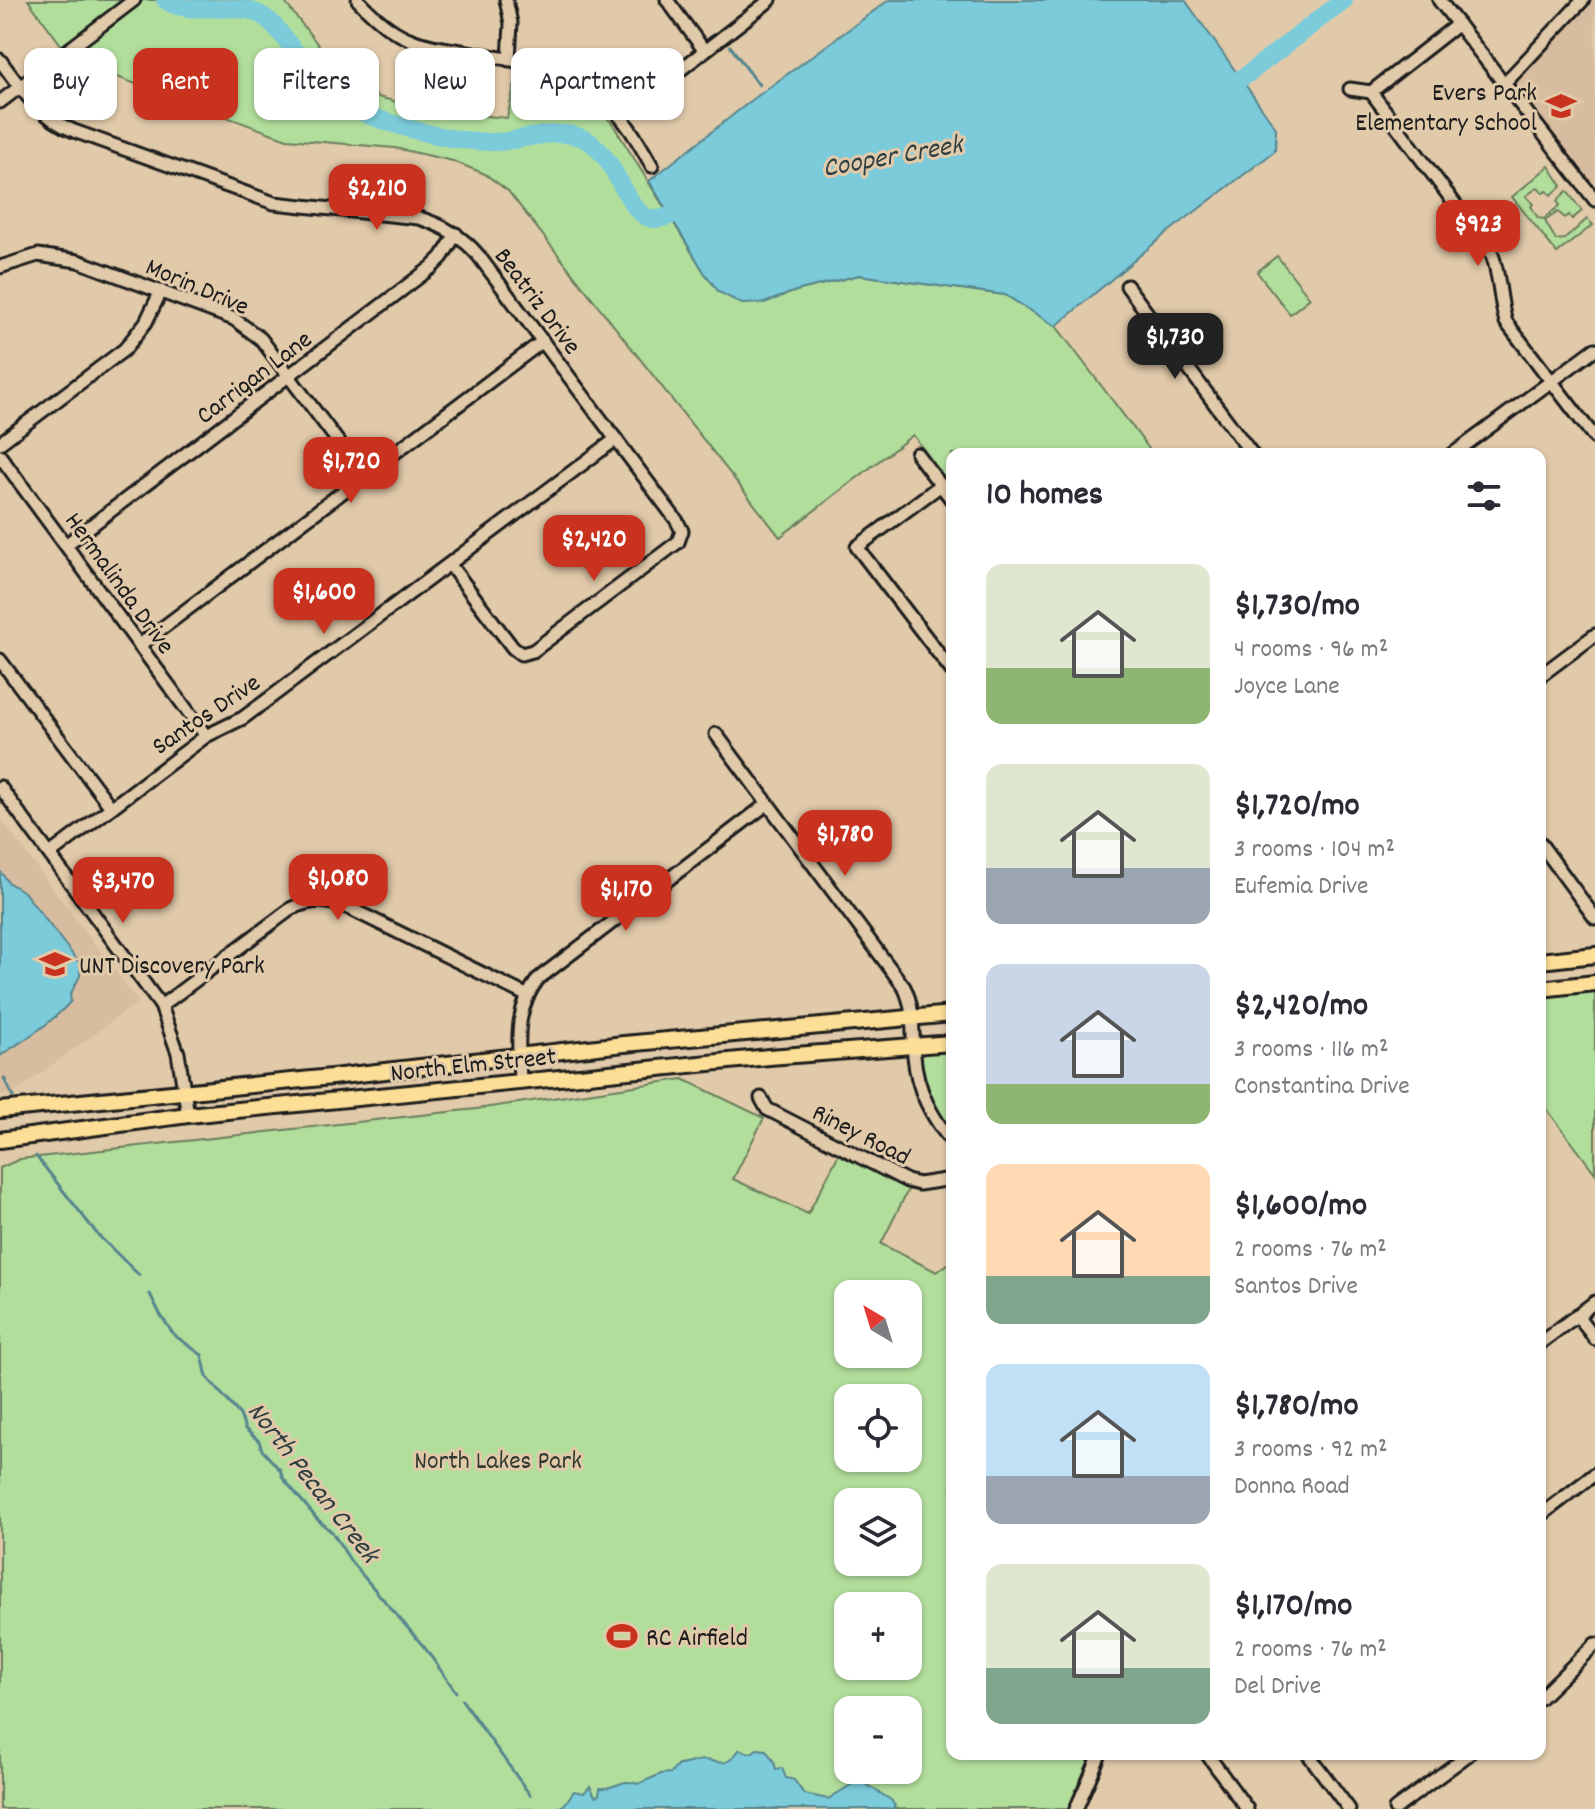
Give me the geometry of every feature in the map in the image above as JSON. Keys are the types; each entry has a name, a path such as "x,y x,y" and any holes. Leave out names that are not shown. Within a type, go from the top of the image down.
{"main road":[{"path":"1546,960 1595,955"},
{"path":"1546,988 1595,983"},
{"name":"North Elm Street","path":"0,1110 946,1014"},
{"name":"North Elm Street","path":"0,1140 188,1115 769,1057 946,1043"}],"street":[{"path":"0,102 134,0"},
{"path":"358,0 391,30 407,38 429,46 509,60 511,23 506,0"},
{"path":"667,0 704,50"},
{"path":"684,66 770,0"},
{"path":"1439,0 1595,200"},
{"path":"1504,84 1583,0"},
{"path":"1371,92 1458,24"},
{"name":"Beatriz Drive","path":"0,60 19,87 61,126 274,203 419,218 456,234 478,255 682,531 678,542 533,651 521,654 513,648 450,565"},
{"path":"1350,89 1371,92 1499,261 1500,300 1506,322 1595,438"},
{"path":"623,120 652,166"},
{"path":"1425,192 1437,182"},
{"name":"Carrigan Lane","path":"67,544 432,267 456,234"},
{"name":"Morin Drive","path":"0,267 38,255 59,256 234,319 261,339 363,475"},
{"path":"1127,286 1248,448"},
{"path":"0,443 125,349 146,322 161,291"},
{"path":"141,644 543,341"},
{"path":"1461,448 1595,349"},
{"name":"Santos Drive","path":"50,854 206,736 243,718 616,439"},
{"path":"917,454 946,492"},
{"name":"Hermalinda Drive","path":"0,456 206,736"},
{"path":"941,485 857,547 946,663"},
{"path":"1546,672 1595,635"},
{"path":"0,660 110,806"},
{"name":"Riney Road","path":"716,734 897,977 911,1003 917,1078 933,1117 946,1134"},
{"path":"0,787 161,1006 178,1053 188,1115"},
{"path":"520,1083 518,1032 526,995 538,979 767,804"},
{"path":"1546,851 1595,918"},
{"path":"161,1006 292,908 316,899 349,908 526,995"},
{"name":"Riney Road","path":"761,1098 767,1109 907,1181 919,1184 946,1180"},
{"path":"1546,1338 1595,1302"},
{"path":"1577,1315 1595,1339"},
{"path":"1546,1511 1595,1474"},
{"path":"1546,1692 1595,1644"},
{"path":"1076,1809 1097,1760"},
{"path":"1211,1760 1243,1808"},
{"path":"1312,1760 1349,1809"},
{"path":"1395,1809 1461,1760"}],"shaded area":[{"name":"Evers Park Elementary School","path":"1595,0 1595,191 1513,86"},
{"name":"UNT Discovery Park","path":"0,818 138,1002 13,1094 0,1095"}],"green space":[{"path":"28,0 283,0 321,48 254,48 254,120 379,120 379,97 395,101 395,120 507,118 511,100 511,120 609,120 719,292 764,303 796,291 859,275 1005,295 1056,326 1148,448 946,448 946,480 913,435 780,537 508,191 485,174 453,161 395,148 287,139 235,120 238,120 238,48 133,48 133,83 117,77 117,48 63,48"},
{"path":"1549,166 1562,186 1551,195 1547,191 1543,193 1538,187 1526,196 1538,218 1544,219 1560,205 1557,201 1567,191 1582,211 1572,219 1558,212 1545,221 1556,240 1565,239 1587,219 1593,225 1557,253 1512,197"},
{"path":"1277,256 1310,298 1290,314 1257,272"},
{"path":"1595,990 1595,1173 1546,1108 1546,995"},
{"path":"946,1050 946,1127 923,1084 920,1073 924,1052"},
{"name":"North Lakes Park","path":"683,1079 764,1118 733,1179 808,1214 839,1154 909,1188 881,1244 937,1272 946,1265 946,1760 1090,1760 1069,1809 0,1809 0,1168 20,1159 476,1109"}],"water":[{"path":"889,0 1185,0 1276,128 1275,151 1163,236 1056,326 1005,295 859,275 796,291 764,303 742,304 719,292 649,181 752,100"},
{"path":"0,871 9,883 24,892 80,964 80,976 70,995 71,1001 63,1010 0,1056"},
{"path":"757,1749 766,1750 776,1769 782,1768 786,1778 794,1780 804,1794 828,1799 852,1784 865,1784 891,1800 895,1806 893,1809 556,1809 564,1805 574,1791 584,1793 590,1786 595,1796 599,1795 600,1788 627,1782 638,1784 671,1773 678,1765 701,1760 726,1762 739,1750 751,1753"}],"waterway":[{"name":"Cooper Creek","path":"165,0 185,8 236,8 259,14 278,30 327,88 347,104 370,116 465,140 495,142 549,134 580,137 593,144 603,155 636,208 645,216 665,218 690,205"},
{"name":"Cooper Creek","path":"1222,90 1248,74 1344,0"},
{"path":"730,46 759,85"},
{"name":"North Pecan Creek","path":"4,1078 13,1097"},
{"name":"North Pecan Creek","path":"36,1156 98,1235 139,1275"},
{"name":"North Pecan Creek","path":"150,1294 174,1335 202,1355 207,1377 240,1415 245,1429 259,1441 283,1478 332,1532 352,1563 425,1648 456,1692"},
{"name":"North Pecan Creek","path":"462,1700 530,1795"}],"place":[{"name":"Evers Park Elementary School","path":"1561,106"},
{"name":"UNT Discovery Park","path":"55,964"},
{"name":"RC Airfield","path":"622,1636"}]}
